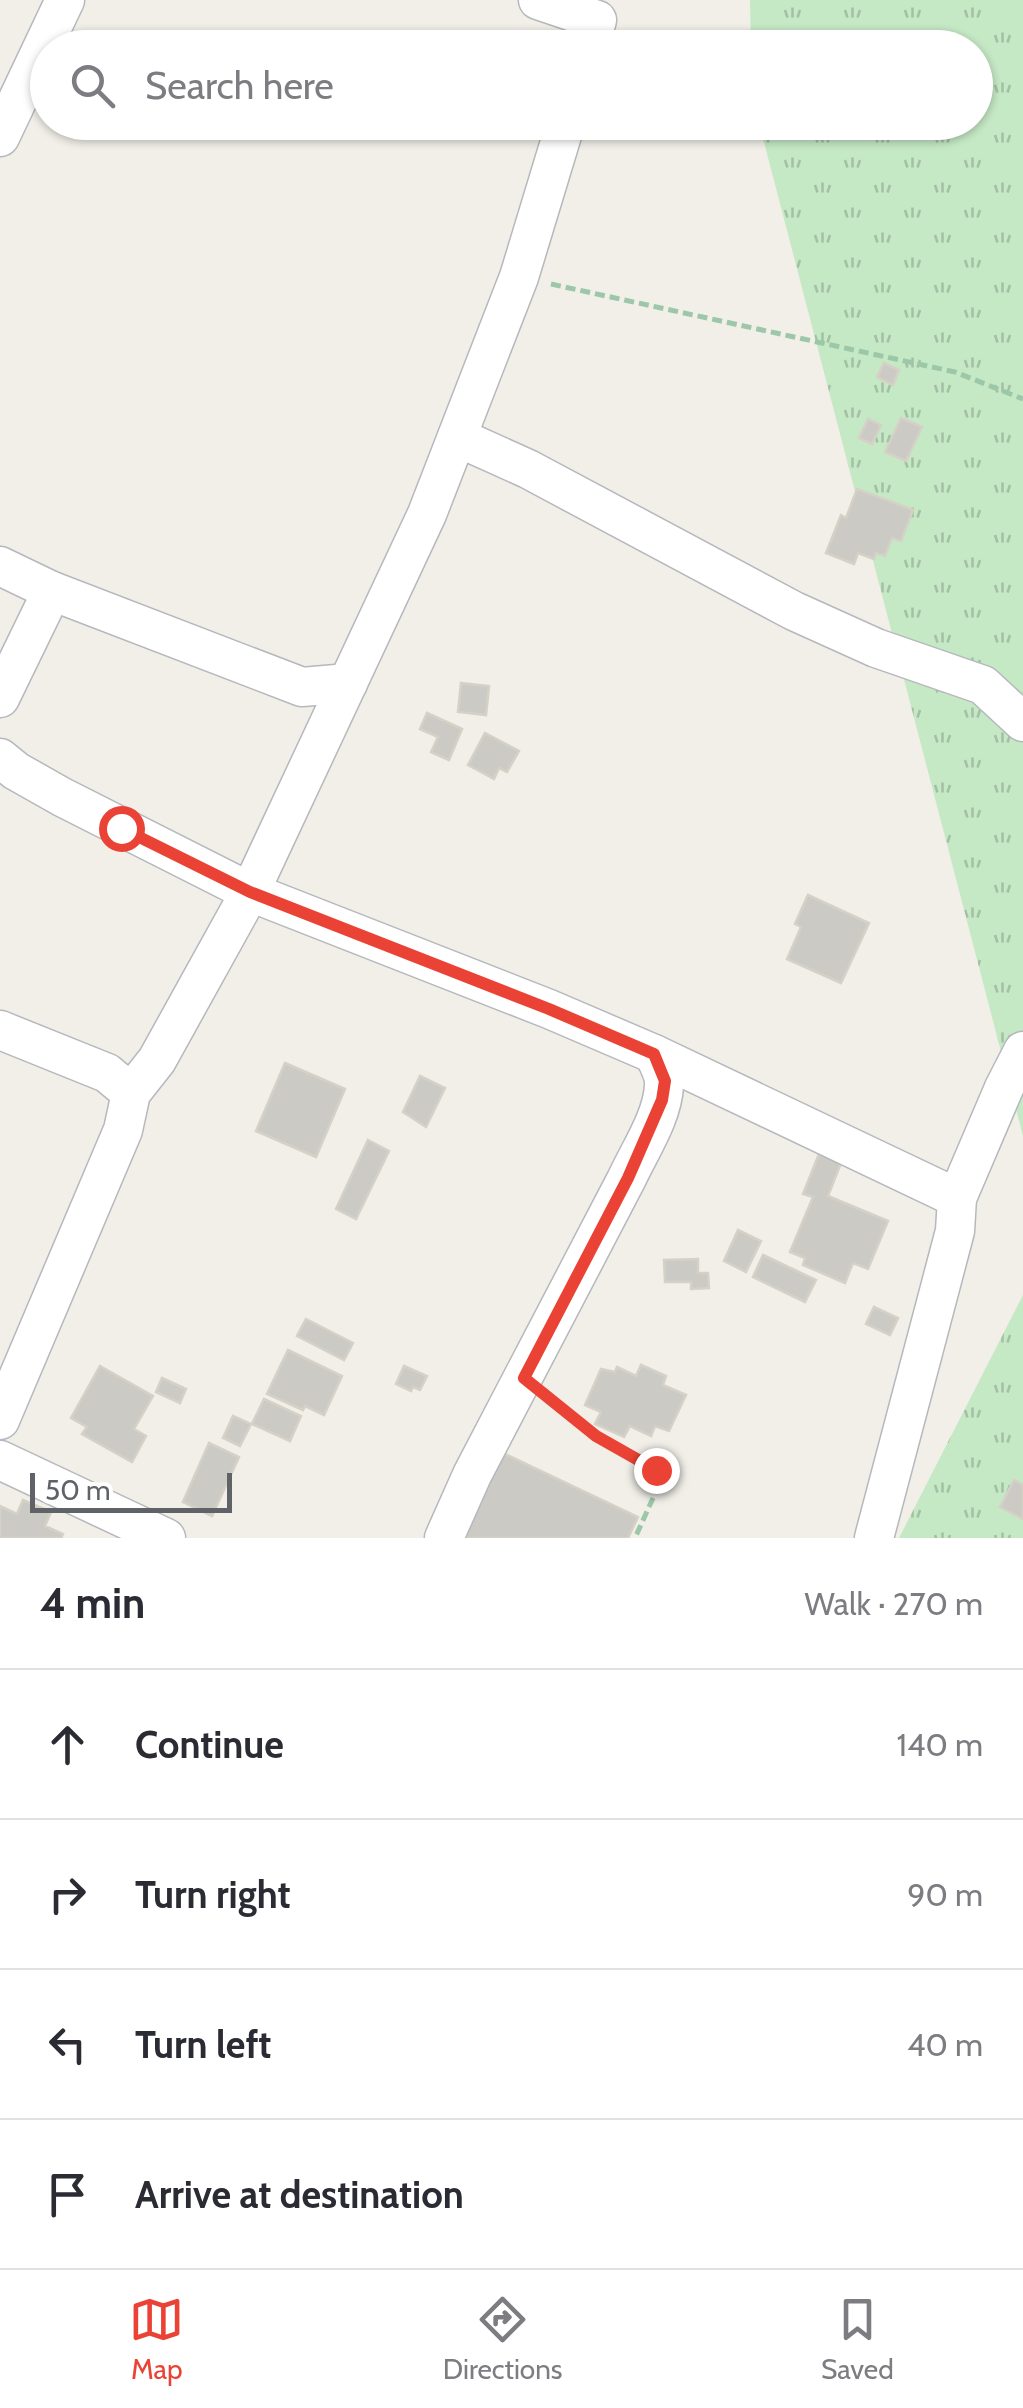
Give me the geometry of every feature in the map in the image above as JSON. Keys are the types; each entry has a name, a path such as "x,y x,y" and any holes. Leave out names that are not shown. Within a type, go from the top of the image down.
{"street":[{"path":"52,30 66,0"},
{"path":"538,0 596,22"},
{"path":"0,137 30,75"},
{"path":"0,1420 124,1130 132,1093 157,1060 250,892 427,514 519,277 561,140"},
{"path":"457,437 528,469 794,611 876,648 984,685 1023,722"},
{"path":"0,566 52,591 302,687 348,683"},
{"path":"0,698 52,591"},
{"path":"302,687 328,724"},
{"path":"0,758 62,797 250,892 654,1054 957,1198"},
{"path":"0,1030 107,1073 132,1093"},
{"path":"874,1538 955,1231 957,1198 1023,1051"},
{"path":"444,1538 472,1475 628,1178 662,1100 665,1081 654,1054"},
{"path":"0,1460 166,1538"}],"path":[{"path":"519,277 955,372 1023,399"},
{"path":"524,1378 596,1436 656,1470 662,1478 635,1538"}],"green space":[{"path":"750,0 1023,0 1023,1136 763,140 993,140 993,30 751,30"},
{"path":"1023,1295 1023,1538 899,1538"}],"building":[{"path":"884,363 899,370 893,385 877,377"},
{"path":"901,418 922,427 906,461 885,452"},
{"path":"868,419 881,425 872,444 859,438"},
{"path":"857,489 913,510 901,541 892,538 885,556 876,553 874,559 858,553 854,564 826,553 841,515 846,518"},
{"path":"461,683 489,686 486,715 458,712"},
{"path":"427,713 462,729 449,760 431,752 438,737 420,729"},
{"path":"485,733 519,751 507,772 499,768 494,779 468,765"},
{"path":"808,895 869,923 841,983 787,959 801,927 795,924"},
{"path":"285,1063 345,1089 316,1157 256,1131"},
{"path":"420,1076 445,1088 426,1127 403,1112"},
{"path":"368,1140 389,1151 356,1219 336,1209"},
{"path":"819,1154 841,1163 828,1196 888,1221 868,1269 853,1263 845,1283 803,1265 805,1258 790,1252 813,1197 803,1194"},
{"path":"738,1230 761,1241 746,1272 724,1261"},
{"path":"763,1255 816,1280 805,1302 753,1277"},
{"path":"698,1259 698,1273 708,1273 709,1288 691,1289 691,1282 665,1282 664,1260"},
{"path":"874,1307 898,1318 890,1335 866,1324"},
{"path":"306,1319 353,1343 344,1360 297,1336"},
{"path":"288,1350 342,1376 324,1415 267,1394"},
{"path":"641,1365 666,1376 663,1385 686,1395 669,1431 655,1426 651,1436 630,1426 624,1437 595,1424 601,1412 585,1405 601,1369 615,1372 617,1367 636,1376"},
{"path":"100,1366 153,1396 134,1429 146,1436 132,1462 82,1434 87,1427 71,1418"},
{"path":"404,1366 427,1376 420,1390 413,1387 411,1391 396,1384"},
{"path":"162,1378 186,1389 180,1403 156,1392"},
{"path":"264,1399 301,1416 290,1441 252,1424"},
{"path":"233,1416 251,1424 240,1446 223,1438"},
{"path":"209,1443 239,1457 212,1516 183,1502"},
{"path":"503,1453 638,1517 628,1538 464,1538"},
{"path":"1014,1480 1023,1485 1023,1519 1000,1507"},
{"path":"23,1500 51,1512 45,1526 63,1534 61,1538 0,1538 0,1506 17,1514"}],"route":[{"path":"121,828 250,892 654,1054 665,1081 662,1100 628,1178 524,1378 596,1436 656,1470"}]}
